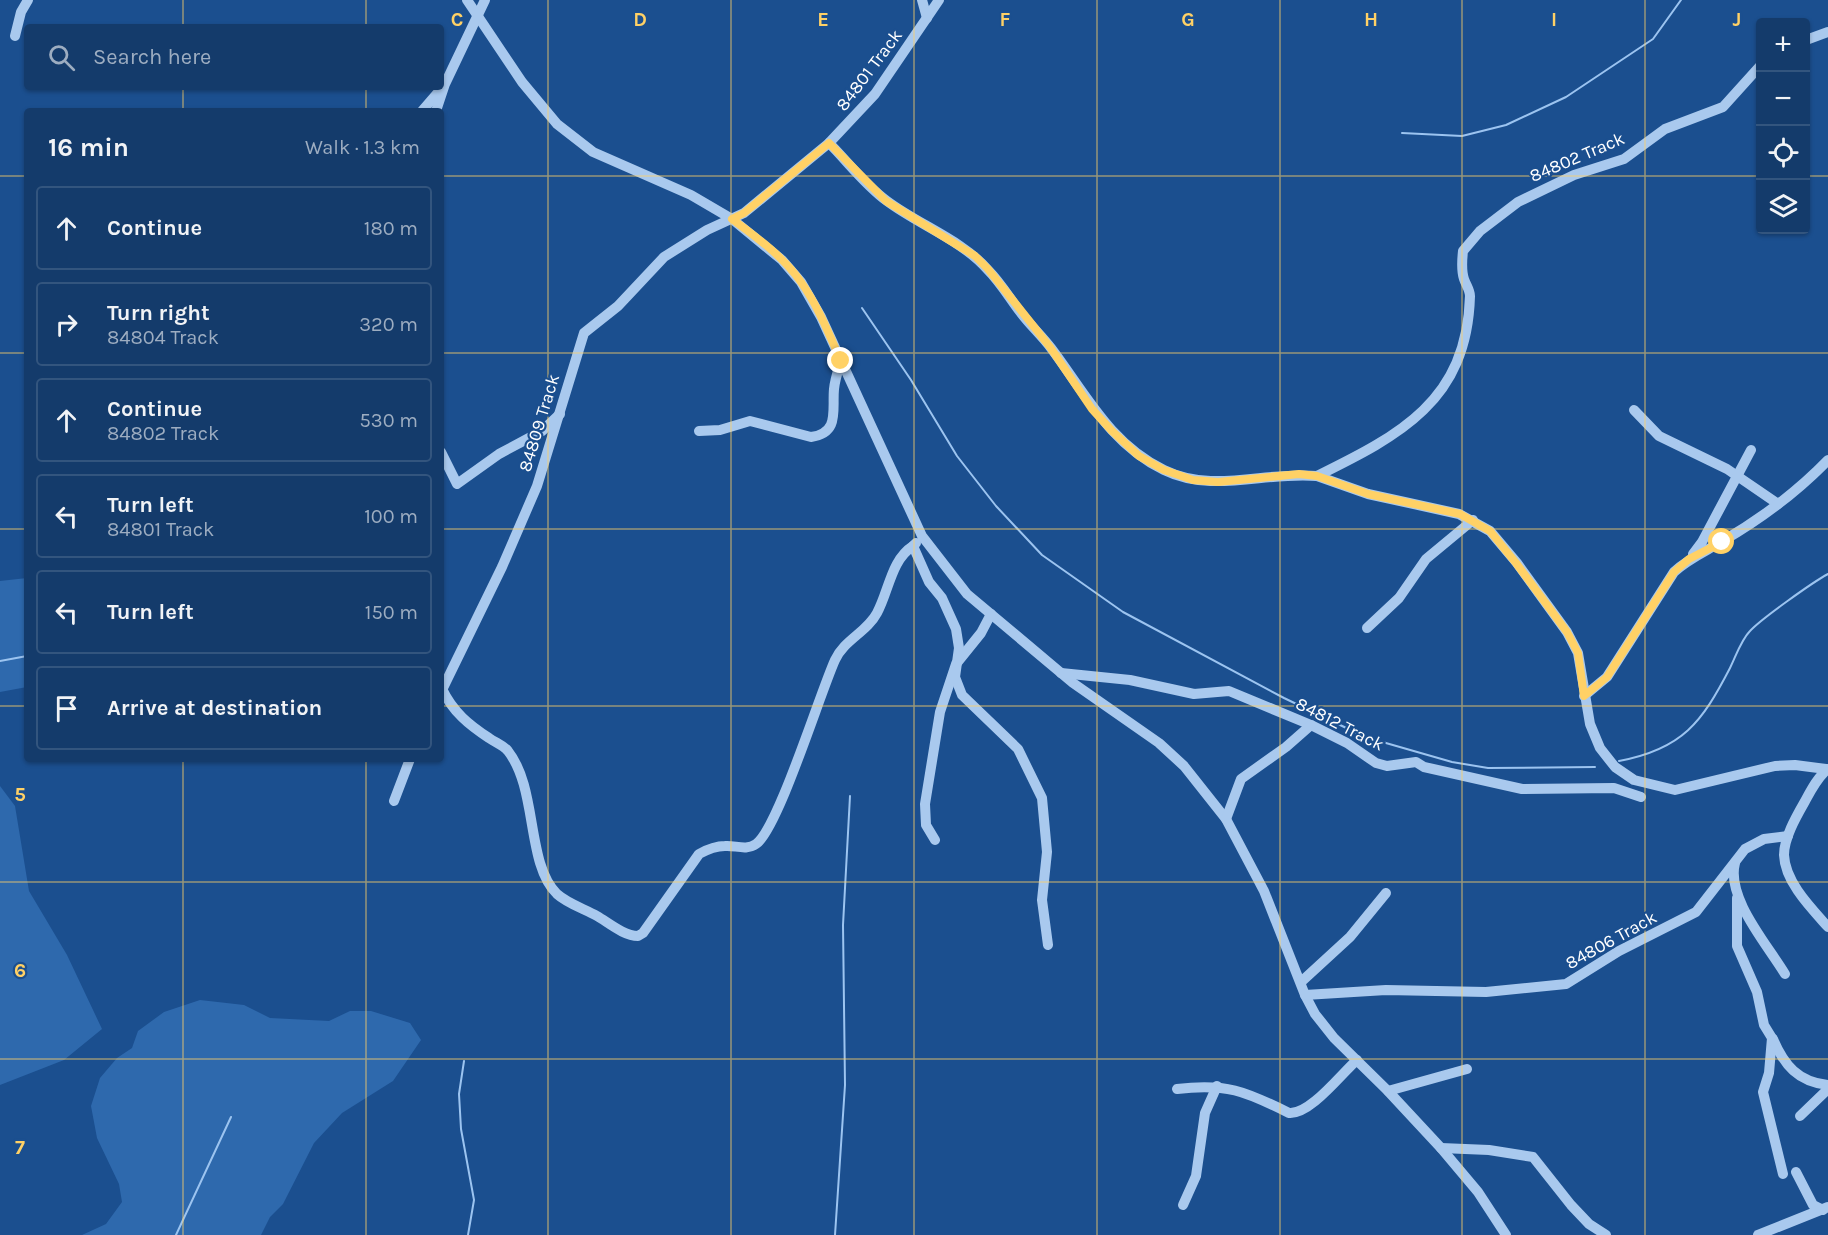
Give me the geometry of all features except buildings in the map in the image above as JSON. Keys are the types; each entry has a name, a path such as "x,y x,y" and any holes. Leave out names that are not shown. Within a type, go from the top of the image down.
{"street":[{"path":"15,36 21,12 28,0"},
{"path":"467,0 522,82 566,131 593,152 629,170 691,195 732,219 782,260 801,282 821,317 922,536 967,594 1061,673 1159,743 1184,766 1226,819 1264,891 1305,995 1334,1038 1441,1148 1478,1192 1506,1235"},
{"path":"444,87 485,0"},
{"path":"922,0 927,18"},
{"name":"84801 Track","path":"732,219 744,213 829,143 874,94 939,0"},
{"path":"1810,39 1828,32"},
{"name":"84802 Track","path":"829,143 880,196 975,256 988,269 1050,347 1092,409 1139,456 1164,470 1193,480 1218,482 1299,474 1317,476 1350,460 1409,425 1429,407 1452,374 1460,352 1470,293 1464,279 1463,252 1480,231 1518,202 1574,175 1624,159 1665,129 1723,107 1756,71"},
{"path":"425,108 440,90"},
{"path":"437,108 443,90"},
{"name":"84809 Track","path":"444,686 517,534 545,464 584,333 618,306 664,257 707,230 732,219"},
{"path":"699,431 720,430 750,421 811,437 820,436 833,425 835,377 841,361"},
{"path":"1634,410 1659,436 1701,455 1778,504"},
{"path":"444,458 457,484 499,454 542,431 561,414"},
{"path":"1584,696 1607,677 1674,572 1689,559 1702,542 1751,450"},
{"path":"1344,484 1350,460"},
{"path":"1689,559 1722,542 1778,504 1828,460"},
{"path":"1317,476 1368,494 1441,510 1473,520 1501,542 1567,632 1578,653 1590,724 1600,748 1615,767 1634,780 1675,790 1775,766 1795,765 1827,769"},
{"path":"1367,628 1399,598 1426,559 1473,520"},
{"path":"444,693 464,721 501,745 512,758 531,810 541,865 553,888 570,902 624,932 638,936 699,854 711,848 727,845 748,847 756,844 762,837 779,805 836,657 875,616 899,558 922,536"},
{"path":"913,546 929,582 942,598 956,629 959,648 955,677 962,695 1018,749 1035,781 1044,816 1047,852 1042,900 1048,945"},
{"path":"935,840 928,831 925,816 928,773 940,712 956,664 981,633 991,614"},
{"name":"84812 Track","path":"1061,673 1130,680 1194,694 1229,691 1311,725 1347,743 1376,763 1387,766 1416,762 1424,768 1522,789 1614,788 1641,796"},
{"path":"1226,819 1241,779 1286,747 1311,725"},
{"path":"394,801 410,762"},
{"path":"1827,769 1811,790 1788,836 1784,855 1789,871 1805,901 1828,927"},
{"name":"84806 Track","path":"1305,995 1386,990 1486,992 1566,984 1619,951 1696,912 1736,860 1754,843 1788,836"},
{"path":"1736,860 1732,882 1737,898 1785,974"},
{"path":"1301,982 1350,937 1386,893"},
{"path":"1737,898 1737,946 1757,992 1764,1025 1783,1064 1814,1084 1828,1087"},
{"path":"1772,1038 1769,1073 1763,1092 1783,1174"},
{"path":"1177,1089 1217,1086 1241,1090 1289,1113 1296,1114 1312,1104 1357,1060"},
{"path":"1388,1091 1467,1069"},
{"path":"1183,1204 1196,1176 1205,1113 1217,1086"},
{"path":"1800,1116 1828,1087"},
{"path":"1441,1148 1498,1150 1533,1157 1571,1205 1589,1224 1606,1235"},
{"path":"1796,1172 1813,1205 1826,1208"},
{"path":"1758,1235 1826,1208"}],"shaded area":[{"path":"24,578 24,688 0,692 0,581"},
{"path":"0,786 15,806 29,891 67,955 102,1029 64,1060 0,1085"},
{"path":"200,1000 244,1005 270,1018 329,1021 350,1011 371,1011 410,1023 421,1040 393,1081 342,1113 314,1143 283,1204 270,1217 261,1235 82,1235 106,1224 122,1202 119,1184 97,1138 91,1106 100,1078 117,1058 132,1048 138,1031 164,1012"}],"waterway":[{"path":"1402,133 1462,136 1506,125 1566,97 1653,39 1681,0"},
{"path":"862,308 911,380 957,456 996,506 1042,555 1123,612 1284,698 1365,737 1452,762 1488,768 1595,767"},
{"path":"1619,761 1659,749 1675,741 1688,730 1710,704 1741,643 1750,631 1788,601 1828,574"},
{"path":"0,661 24,657"},
{"path":"835,1235 845,1085 843,925 850,796"},
{"path":"464,1061 459,1094 461,1129 474,1200 468,1235"},
{"path":"176,1235 231,1117"}],"route":[{"path":"841,361 821,317 801,282 782,260 732,219 744,213 829,143 886,201 975,256 988,269 1020,313 1050,347 1092,409 1139,456 1164,470 1193,480 1218,482 1299,474 1317,476 1368,494 1419,507 1460,514 1490,531 1501,542 1567,632 1578,653 1584,696 1607,677 1627,642 1674,572 1689,559 1722,542"}]}
